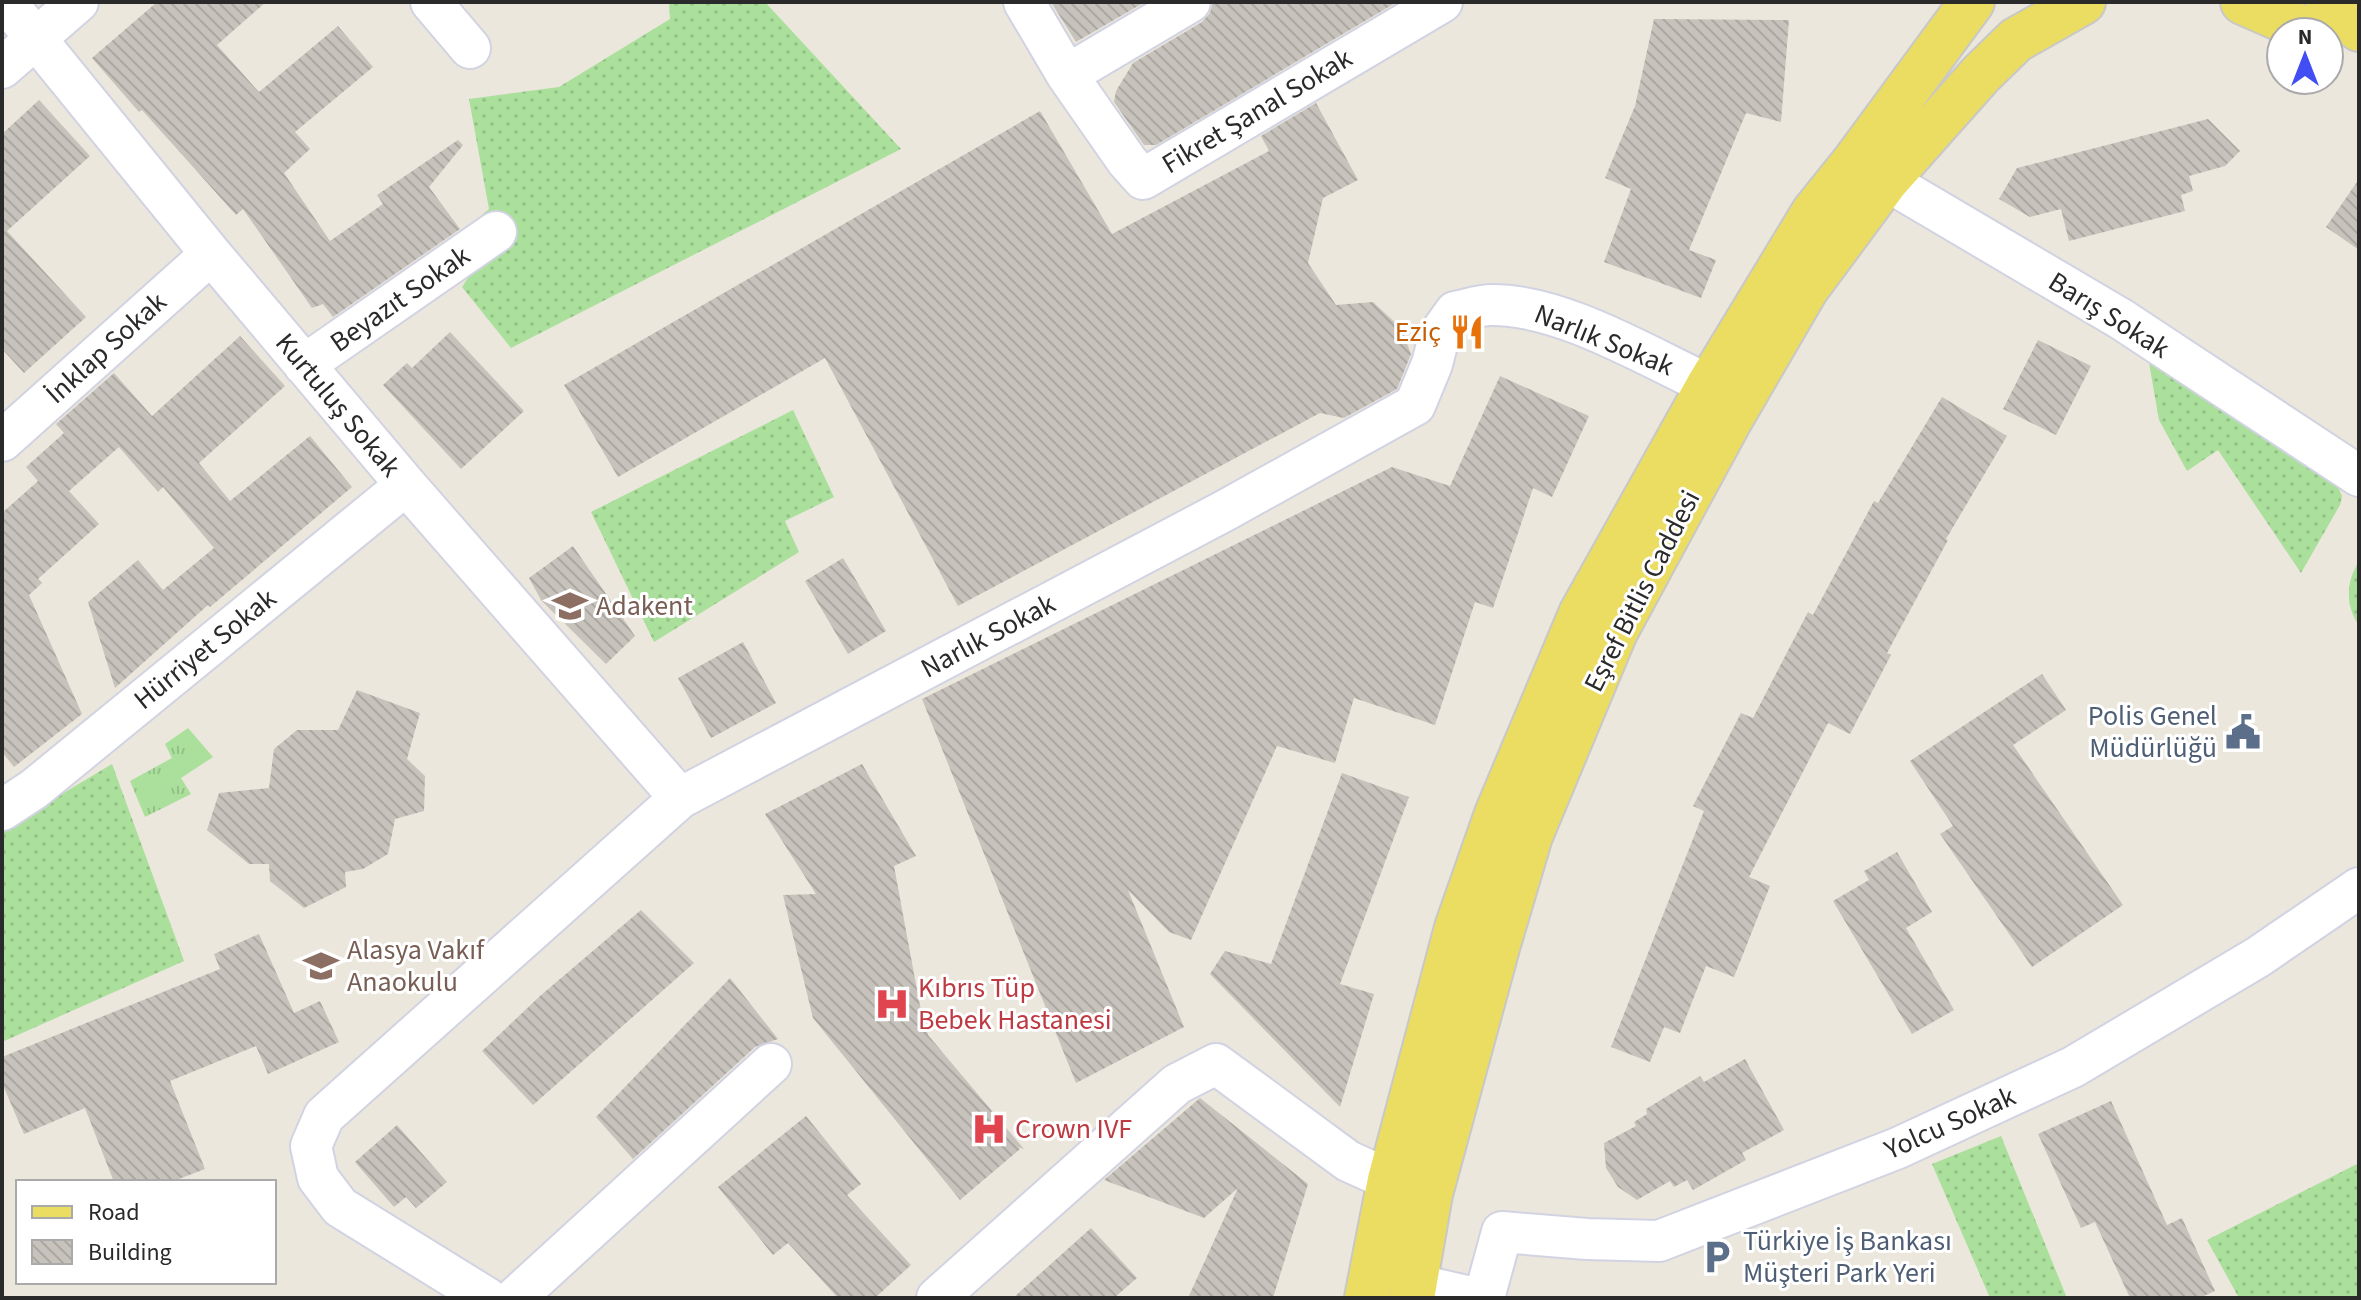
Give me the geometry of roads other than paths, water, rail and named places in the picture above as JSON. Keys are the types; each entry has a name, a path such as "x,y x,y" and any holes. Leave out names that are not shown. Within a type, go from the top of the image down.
{"main road":[{"name":"Eşref Bitlis Caddesi","path":"1367,1298 1498,944 1530,836 1615,632 1870,171 1972,2"},
{"name":"Eşref Bitlis Caddesi","path":"1413,1291 1410,1187 1457,928 1497,814 1581,614 1709,385 1814,212 1870,171 2016,40 2083,2"},
{"path":"2243,2 2275,16"},
{"path":"2328,2 2359,29"}],"street":[{"name":"Kurtuluş Sokak","path":"6,2 304,365 680,798"},
{"path":"2,68 78,2"},
{"path":"431,2 470,48"},
{"name":"Fikret Şanal Sokak","path":"1024,2 1067,75 1143,179 1442,2"},
{"path":"1067,75 1190,2"},
{"name":"Barış Sokak","path":"1870,171 2121,319 2359,476"},
{"name":"Beyazıt Sokak","path":"304,365 496,232"},
{"name":"İnklap Sokak","path":"2,441 211,254"},
{"name":"Narlık Sokak","path":"487,1298 340,1207 318,1178 311,1146 324,1116 680,798 1212,517 1415,405 1432,364 1440,333 1455,312 1489,305 1528,308 1577,323 1709,385"},
{"name":"Hürriyet Sokak","path":"2,810 34,789 406,485"},
{"name":"Yolcu Sokak","path":"1484,1298 1502,1232 1659,1241 1898,1148 2073,1067 2258,957 2359,888"},
{"path":"515,1298 771,1064"},
{"path":"937,1298 1177,1084 1216,1064 1348,1161 1410,1187"},
{"path":"1413,1291 1475,1298"}],"place":[{"name":"Eziç","path":"1467,332"},
{"name":"Adakent","path":"570,606"},
{"name":"Polis Genel Müdürlüğü","path":"2243,732"},
{"name":"Alasya Vakıf Anaokulu","path":"321,966"},
{"name":"Kıbrıs Tüp Bebek Hastanesi","path":"892,1004"},
{"name":"Crown IVF","path":"989,1129"},
{"name":"Türkiye İş Bankası Müşteri Park Yeri","path":"1717,1257"}]}
